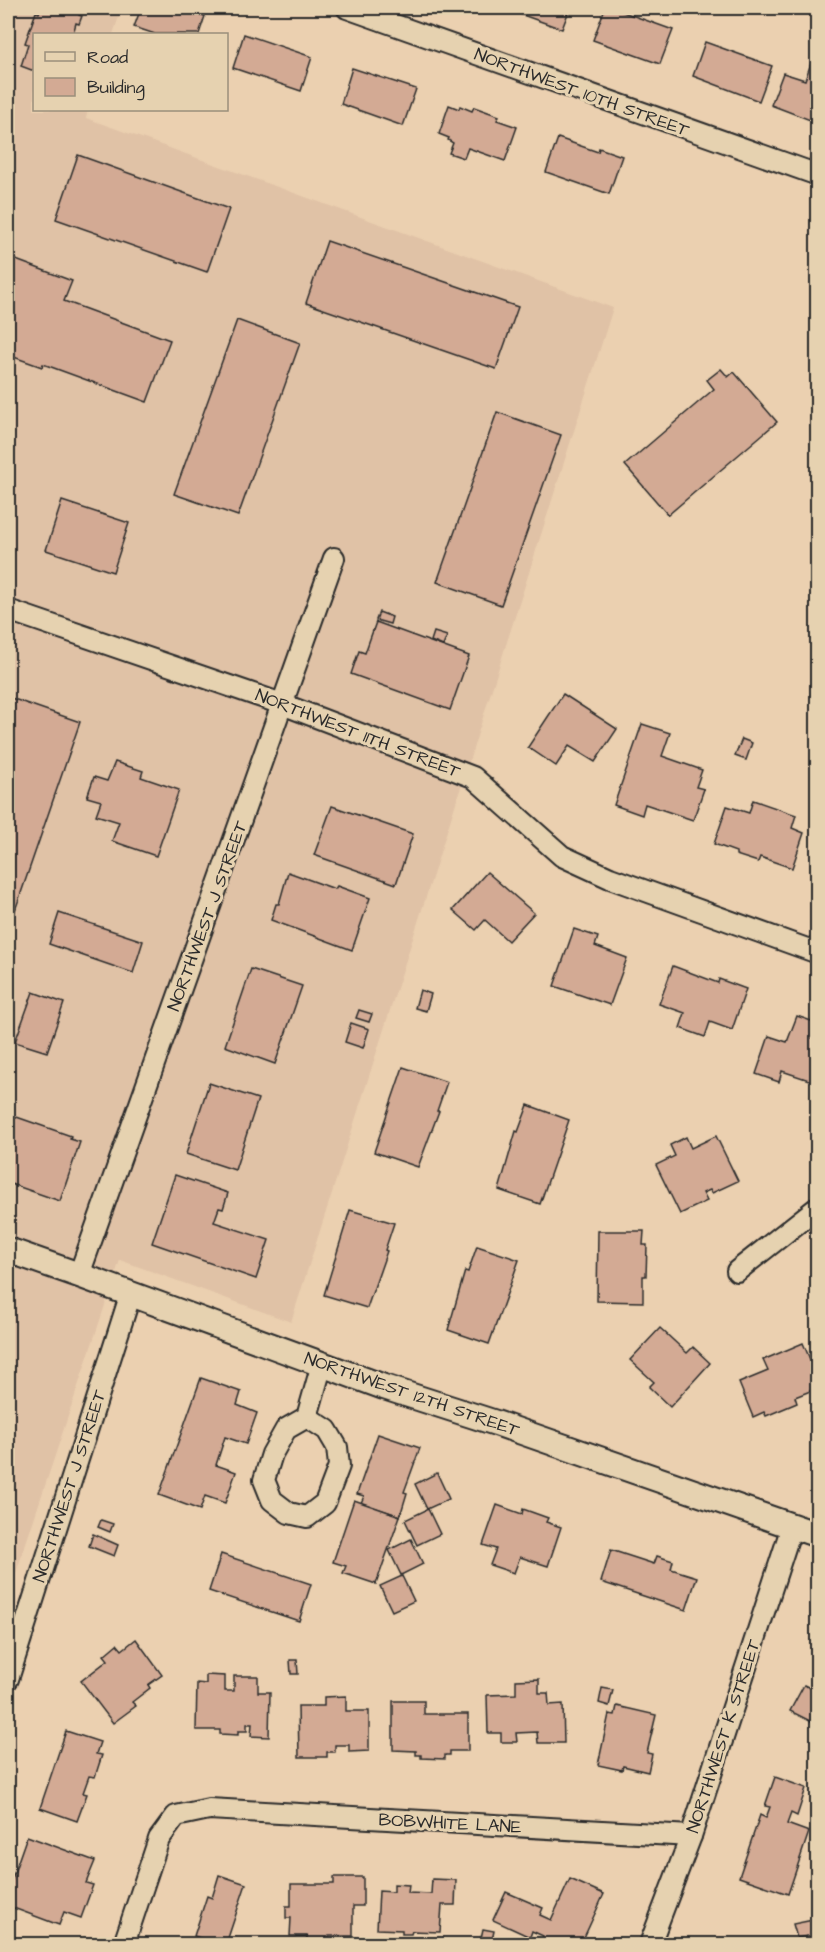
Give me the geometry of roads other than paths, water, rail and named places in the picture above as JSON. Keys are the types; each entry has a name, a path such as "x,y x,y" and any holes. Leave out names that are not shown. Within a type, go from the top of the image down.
{"street":[{"name":"NORTHWEST 10TH STREET","path":"347,8 818,175"},
{"name":"NORTHWEST J STREET","path":"80,1275 334,558"},
{"name":"NORTHWEST 11TH STREET","path":"8,610 282,704 473,777 561,856 610,878 818,952"},
{"path":"737,1271 818,1207"},
{"name":"NORTHWEST 12TH STREET","path":"8,1250 384,1387 496,1423 818,1535"},
{"name":"NORTHWEST J STREET","path":"8,1679 131,1293"},
{"path":"308,1417 327,1430 337,1447 339,1466 325,1503 307,1516 289,1513 272,1500 264,1480 272,1454 286,1429 308,1417 322,1364"},
{"name":"NORTHWEST K STREET","path":"650,1944 691,1836 792,1526"},
{"name":"BOBWHITE LANE","path":"124,1944 159,1839 176,1816 209,1809 691,1836"}]}
